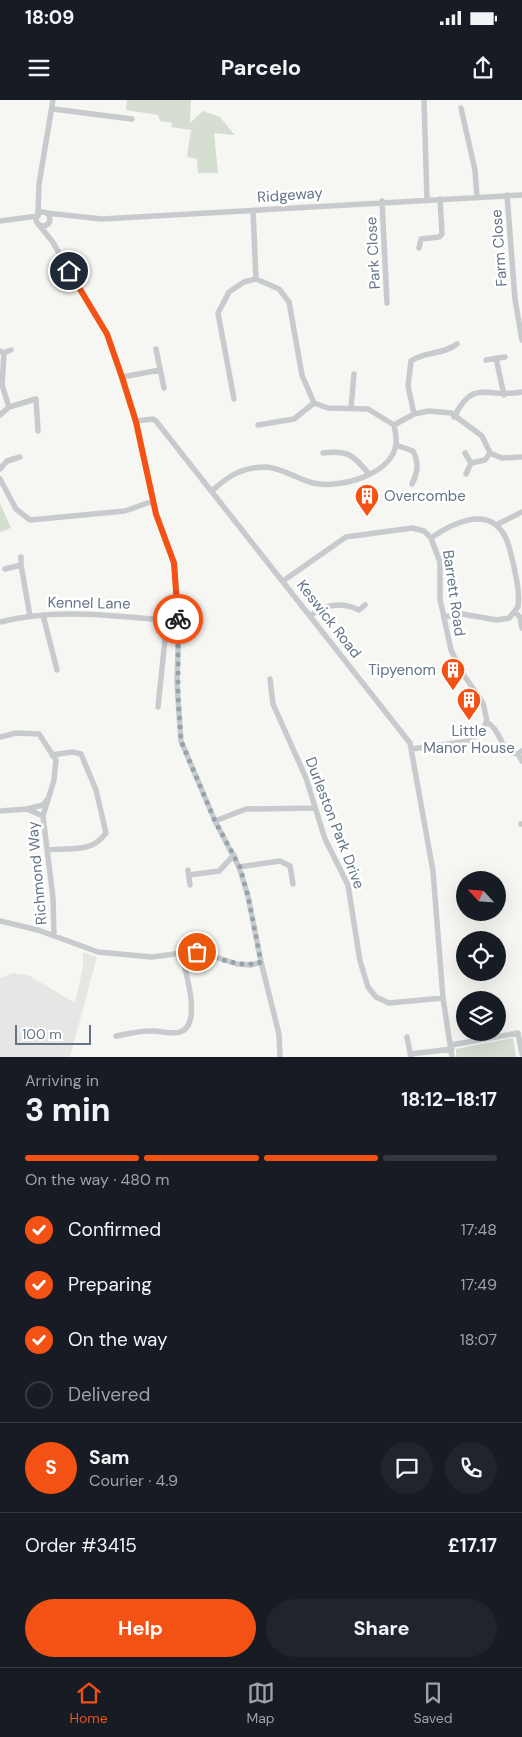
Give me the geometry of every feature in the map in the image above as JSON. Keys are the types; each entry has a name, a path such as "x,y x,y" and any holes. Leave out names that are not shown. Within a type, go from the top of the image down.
{"street":[{"path":"53,100 38,200 39,224 52,241 107,334 136,422 153,501 174,563 178,621 177,683 180,736 186,756 215,821 240,867 279,1034 280,1057"},
{"path":"424,100 427,200"},
{"path":"461,108 475,170 477,197"},
{"path":"53,109 132,119"},
{"name":"Farm Close","path":"507,195 515,298 522,340"},
{"name":"Ridgeway","path":"46,213 102,219 382,201 522,195"},
{"path":"419,248 421,239 441,236 440,199"},
{"path":"38,200 46,213 52,241"},
{"name":"Park Close","path":"382,201 387,303"},
{"path":"253,210 256,279"},
{"path":"0,221 28,219 46,213"},
{"path":"28,219 44,226 61,216"},
{"path":"212,491 227,477 236,472 267,467 314,483 337,483 362,479 389,459 396,444 394,425 372,410 328,408 314,403 302,375 289,302 279,289 256,279 244,282 229,292 218,313 234,399"},
{"path":"414,414 408,386 412,361 417,357 450,350 457,344"},
{"path":"156,348 164,388"},
{"path":"9,407 2,385 2,352 11,350"},
{"path":"486,360 505,357"},
{"path":"496,358 504,395"},
{"path":"122,377 160,370"},
{"path":"351,408 354,374"},
{"path":"454,417 465,397 470,394 484,392 504,395 522,392"},
{"path":"0,415 9,407 36,399 38,431"},
{"path":"258,425 294,420 314,403"},
{"path":"394,425 414,414 429,411 451,413 482,436 490,453 502,458 522,457"},
{"name":"Keswick Road","path":"136,422 155,420 410,743 432,871 443,998 452,1057"},
{"path":"396,444 413,451 418,460 416,476 412,484"},
{"path":"323,453 338,451 350,454 369,474"},
{"path":"465,453 470,463 466,474"},
{"path":"470,463 485,460 490,453"},
{"path":"0,469 7,461 20,457"},
{"path":"0,479 16,509 30,520 125,510 153,501"},
{"path":"496,525 522,512"},
{"path":"431,538 449,526 466,520 484,519 496,525 507,541 517,580 519,604 509,618 501,621 465,614 444,617"},
{"name":"Barrett Road","path":"283,581 345,538 391,534 416,528 424,531 431,538 440,562 440,591 451,650 461,671 483,703 487,712 486,722"},
{"path":"21,557 30,616"},
{"path":"5,569 22,565"},
{"path":"310,616 320,608 344,605 361,611 365,605"},
{"path":"515,612 520,617 522,628"},
{"path":"43,614 57,670"},
{"name":"Kennel Lane","path":"0,622 43,614 113,614 178,621"},
{"path":"158,707 167,620"},
{"name":"Durleston Park Drive","path":"270,679 273,704 299,761 325,839 348,885 360,961 372,993 383,1000 395,1003 443,998"},
{"path":"412,749 469,741 479,735 486,722 493,726 507,750 513,754 520,753 522,761"},
{"name":"Richmond Way","path":"0,737 16,733 39,734 56,760 54,780 43,816 53,898 54,936"},
{"path":"48,850 83,848 98,844 106,833 96,790 81,754 72,752 52,755"},
{"path":"0,811 27,809 43,805 49,799"},
{"path":"215,821 246,809 316,808"},
{"path":"27,809 43,816"},
{"path":"190,885 188,872 219,871 234,855"},
{"path":"240,867 280,860 290,866 293,884"},
{"path":"0,921 54,936 98,952 152,956 197,952 237,964 251,965 261,962"},
{"path":"116,1036 148,1031 178,1033 184,1030 191,1021 193,1011 181,953"},
{"path":"407,1037 410,1055 518,1032 522,1054"}],"shaded area":[{"path":"127,100 191,100 190,123 203,111 220,117 235,135 214,133 218,173 198,173 197,159 187,157 191,130 171,127 172,123 160,121 158,115 126,110"},
{"path":"0,503 11,528 0,532"},
{"path":"83,952 97,957 70,1057 0,1057 0,978 13,973 28,975 75,1003 83,967"},
{"path":"513,1038 516,1057 456,1057 456,1049 506,1041 506,1039"}],"way so far":[{"path":"178,619 178,725 181,741 215,821 240,867 248,896 261,962 251,965 237,964 197,952"}],"place":[{"name":"Overcombe","path":"367,517"},
{"name":"Tipyenom","path":"453,691"},
{"name":"Little Manor House","path":"469,721"}],"route":[{"path":"69,271 90,302 107,334 122,377 136,422 156,514 174,563 178,619"}]}
